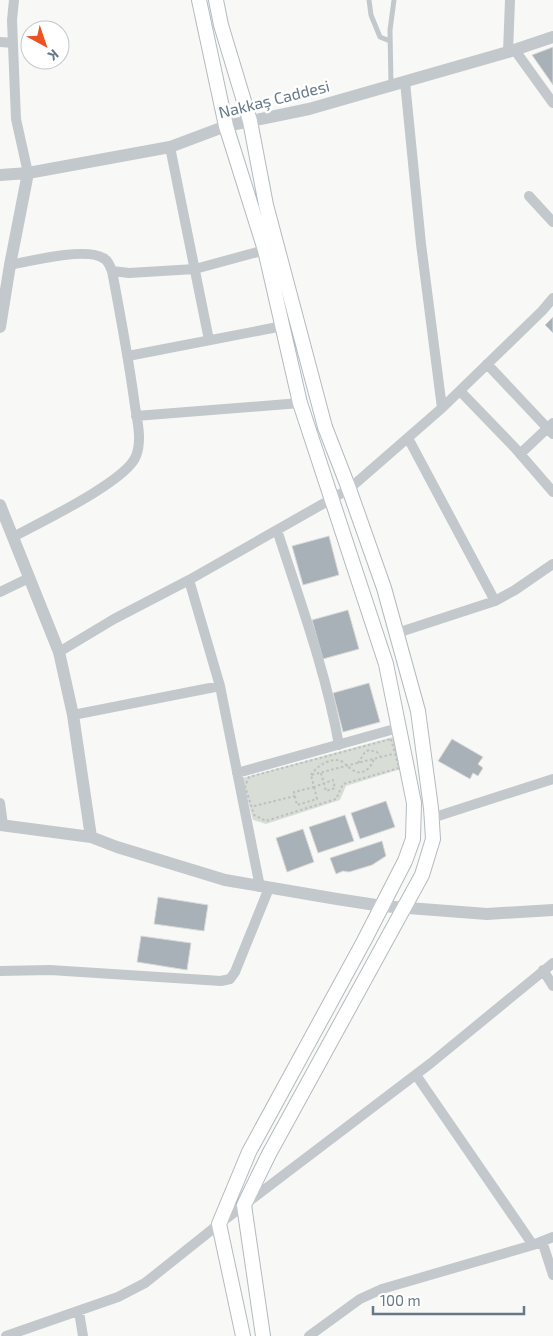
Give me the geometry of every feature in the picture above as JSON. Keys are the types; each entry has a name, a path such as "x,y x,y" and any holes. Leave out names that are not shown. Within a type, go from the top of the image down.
{"main road":[{"path":"199,0 226,126 265,250 300,403 386,664 414,803 413,839 405,861 249,1152 219,1224 243,1336"},
{"path":"216,0 221,25 250,121 266,205 325,427 384,588 418,711 433,839 422,875 269,1154 244,1205 258,1312 263,1336"}],"street":[{"path":"0,327 2,295 28,174 16,119 13,42 14,0"},
{"path":"510,0 511,50 553,102"},
{"name":"Nakkaş Caddesi","path":"0,175 28,174 170,148 226,126 309,109 553,37"},
{"path":"0,42 13,42"},
{"path":"404,82 442,408"},
{"path":"170,148 209,340"},
{"path":"529,196 553,222"},
{"path":"112,271 129,273 195,269 265,250"},
{"path":"10,264 60,255 83,254 104,258 112,271 128,356 139,436 136,457 124,472 101,489 13,537"},
{"path":"59,652 114,619 188,580 349,489 442,408 553,298"},
{"path":"128,356 283,326"},
{"path":"487,364 551,429 520,454"},
{"path":"460,391 553,492"},
{"path":"136,416 300,403"},
{"path":"408,438 495,601"},
{"path":"0,505 59,652 73,715 91,837"},
{"path":"277,530 307,622 336,725 339,745"},
{"path":"397,633 495,601 516,590 553,564"},
{"path":"0,592 29,578"},
{"path":"0,971 50,970 221,981 230,979 235,972 264,888 237,773 220,686 188,580"},
{"path":"73,715 220,686"},
{"path":"237,773 398,728"},
{"path":"432,818 553,779"},
{"path":"0,804 2,825 91,837 117,847 197,871 264,888 382,906 487,914 553,910"},
{"path":"6,1336 79,1312 118,1297 145,1283 219,1224 416,1075 543,970 553,964"},
{"path":"543,970 553,986"},
{"path":"416,1075 538,1243 553,1274"},
{"path":"309,1336 360,1300 382,1289 553,1237"},
{"path":"79,1312 83,1336"}],"lane":[{"path":"369,0 371,15 380,37 390,41"},
{"path":"391,85 390,41 394,0"}],"path":[{"path":"391,739 399,768 343,784 336,799 266,821 254,815 252,807 245,786 249,777 391,739"},
{"path":"358,763 365,752 369,750 377,752 380,757"},
{"path":"311,776 395,753"},
{"path":"321,773 324,783 326,791 335,788 333,780 324,783 314,787 294,792 297,805 317,799 314,787 311,776 324,763 338,760 356,772 363,772 372,766 374,758"},
{"path":"252,807 295,796"}],"shaded area":[{"path":"393,737 401,769 346,786 340,800 266,824 253,820 242,778"}],"building":[{"path":"553,47 553,85 532,55"},
{"path":"553,317 553,333 545,325"},
{"path":"329,536 339,575 303,585 292,546"},
{"path":"348,610 359,649 323,659 312,620"},
{"path":"369,683 380,722 343,732 333,693"},
{"path":"452,739 483,757 478,764 483,768 478,776 473,773 470,779 438,761"},
{"path":"386,801 395,827 360,839 351,813"},
{"path":"345,815 354,841 318,853 309,827"},
{"path":"303,829 314,862 287,872 276,838"},
{"path":"382,841 386,856 372,865 336,874 330,858"},
{"path":"158,897 208,905 204,931 154,924"},
{"path":"141,936 191,943 187,970 137,962"}]}
